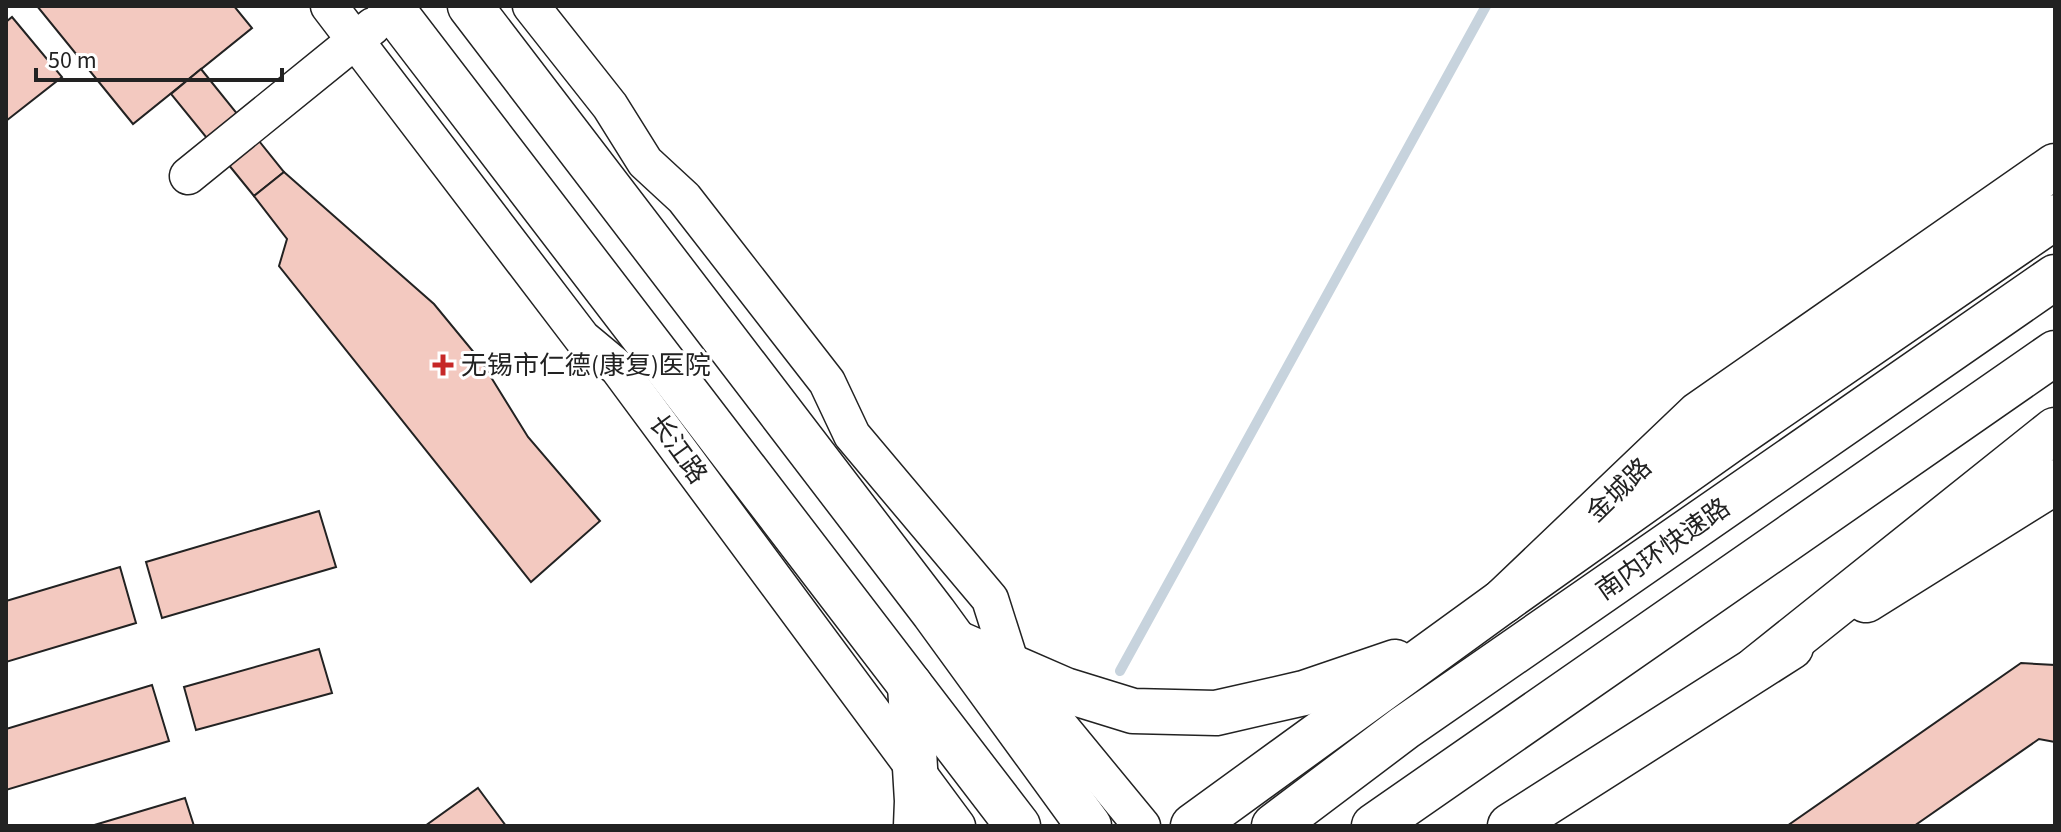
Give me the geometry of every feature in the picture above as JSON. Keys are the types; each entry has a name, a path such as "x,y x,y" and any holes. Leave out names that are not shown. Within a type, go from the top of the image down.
{"main road":[{"path":"470,6 954,642 1089,826"},
{"name":"长江路","path":"392,8 1018,826"},
{"name":"金城路","path":"1193,826 1503,601 1699,414 2055,166"},
{"path":"1503,601 1730,440 2055,217"},
{"name":"南内环快速路","path":"1274,826 1417,719 2055,277"},
{"path":"1374,826 2055,353"},
{"path":"1757,668 2055,430"},
{"path":"1510,826 2055,482"},
{"path":"954,642 1065,690 1133,711 1216,713 1304,693 1439,647"},
{"path":"910,685 916,826"}],"lane":[{"name":"长江路","path":"329,6 582,338 618,368 957,826"},
{"path":"531,6 610,106 645,162 684,198 827,382 852,435 990,599 1012,668 1142,826"},
{"path":"188,176 392,8"}],"building":[{"path":"37,6 234,6 252,28 133,124"},
{"path":"12,17 62,77 6,121 6,22"},
{"path":"201,69 284,172 254,196 171,94"},
{"path":"284,172 434,304 481,361 528,437 600,521 531,582 279,266 287,239 254,196"},
{"path":"319,511 336,567 162,618 146,562"},
{"path":"120,567 136,623 6,662 6,601"},
{"path":"319,649 332,693 196,730 184,687"},
{"path":"2021,663 2055,665 2055,742 2039,739 1914,826 1787,826"},
{"path":"152,685 169,741 6,790 6,729"},
{"path":"478,788 506,826 425,826"},
{"path":"185,798 194,826 91,826"}],"waterway":[{"path":"1120,671 1486,6"}],"place":[{"name":"无锡市仁德(康复)医院","path":"443,365"}]}
